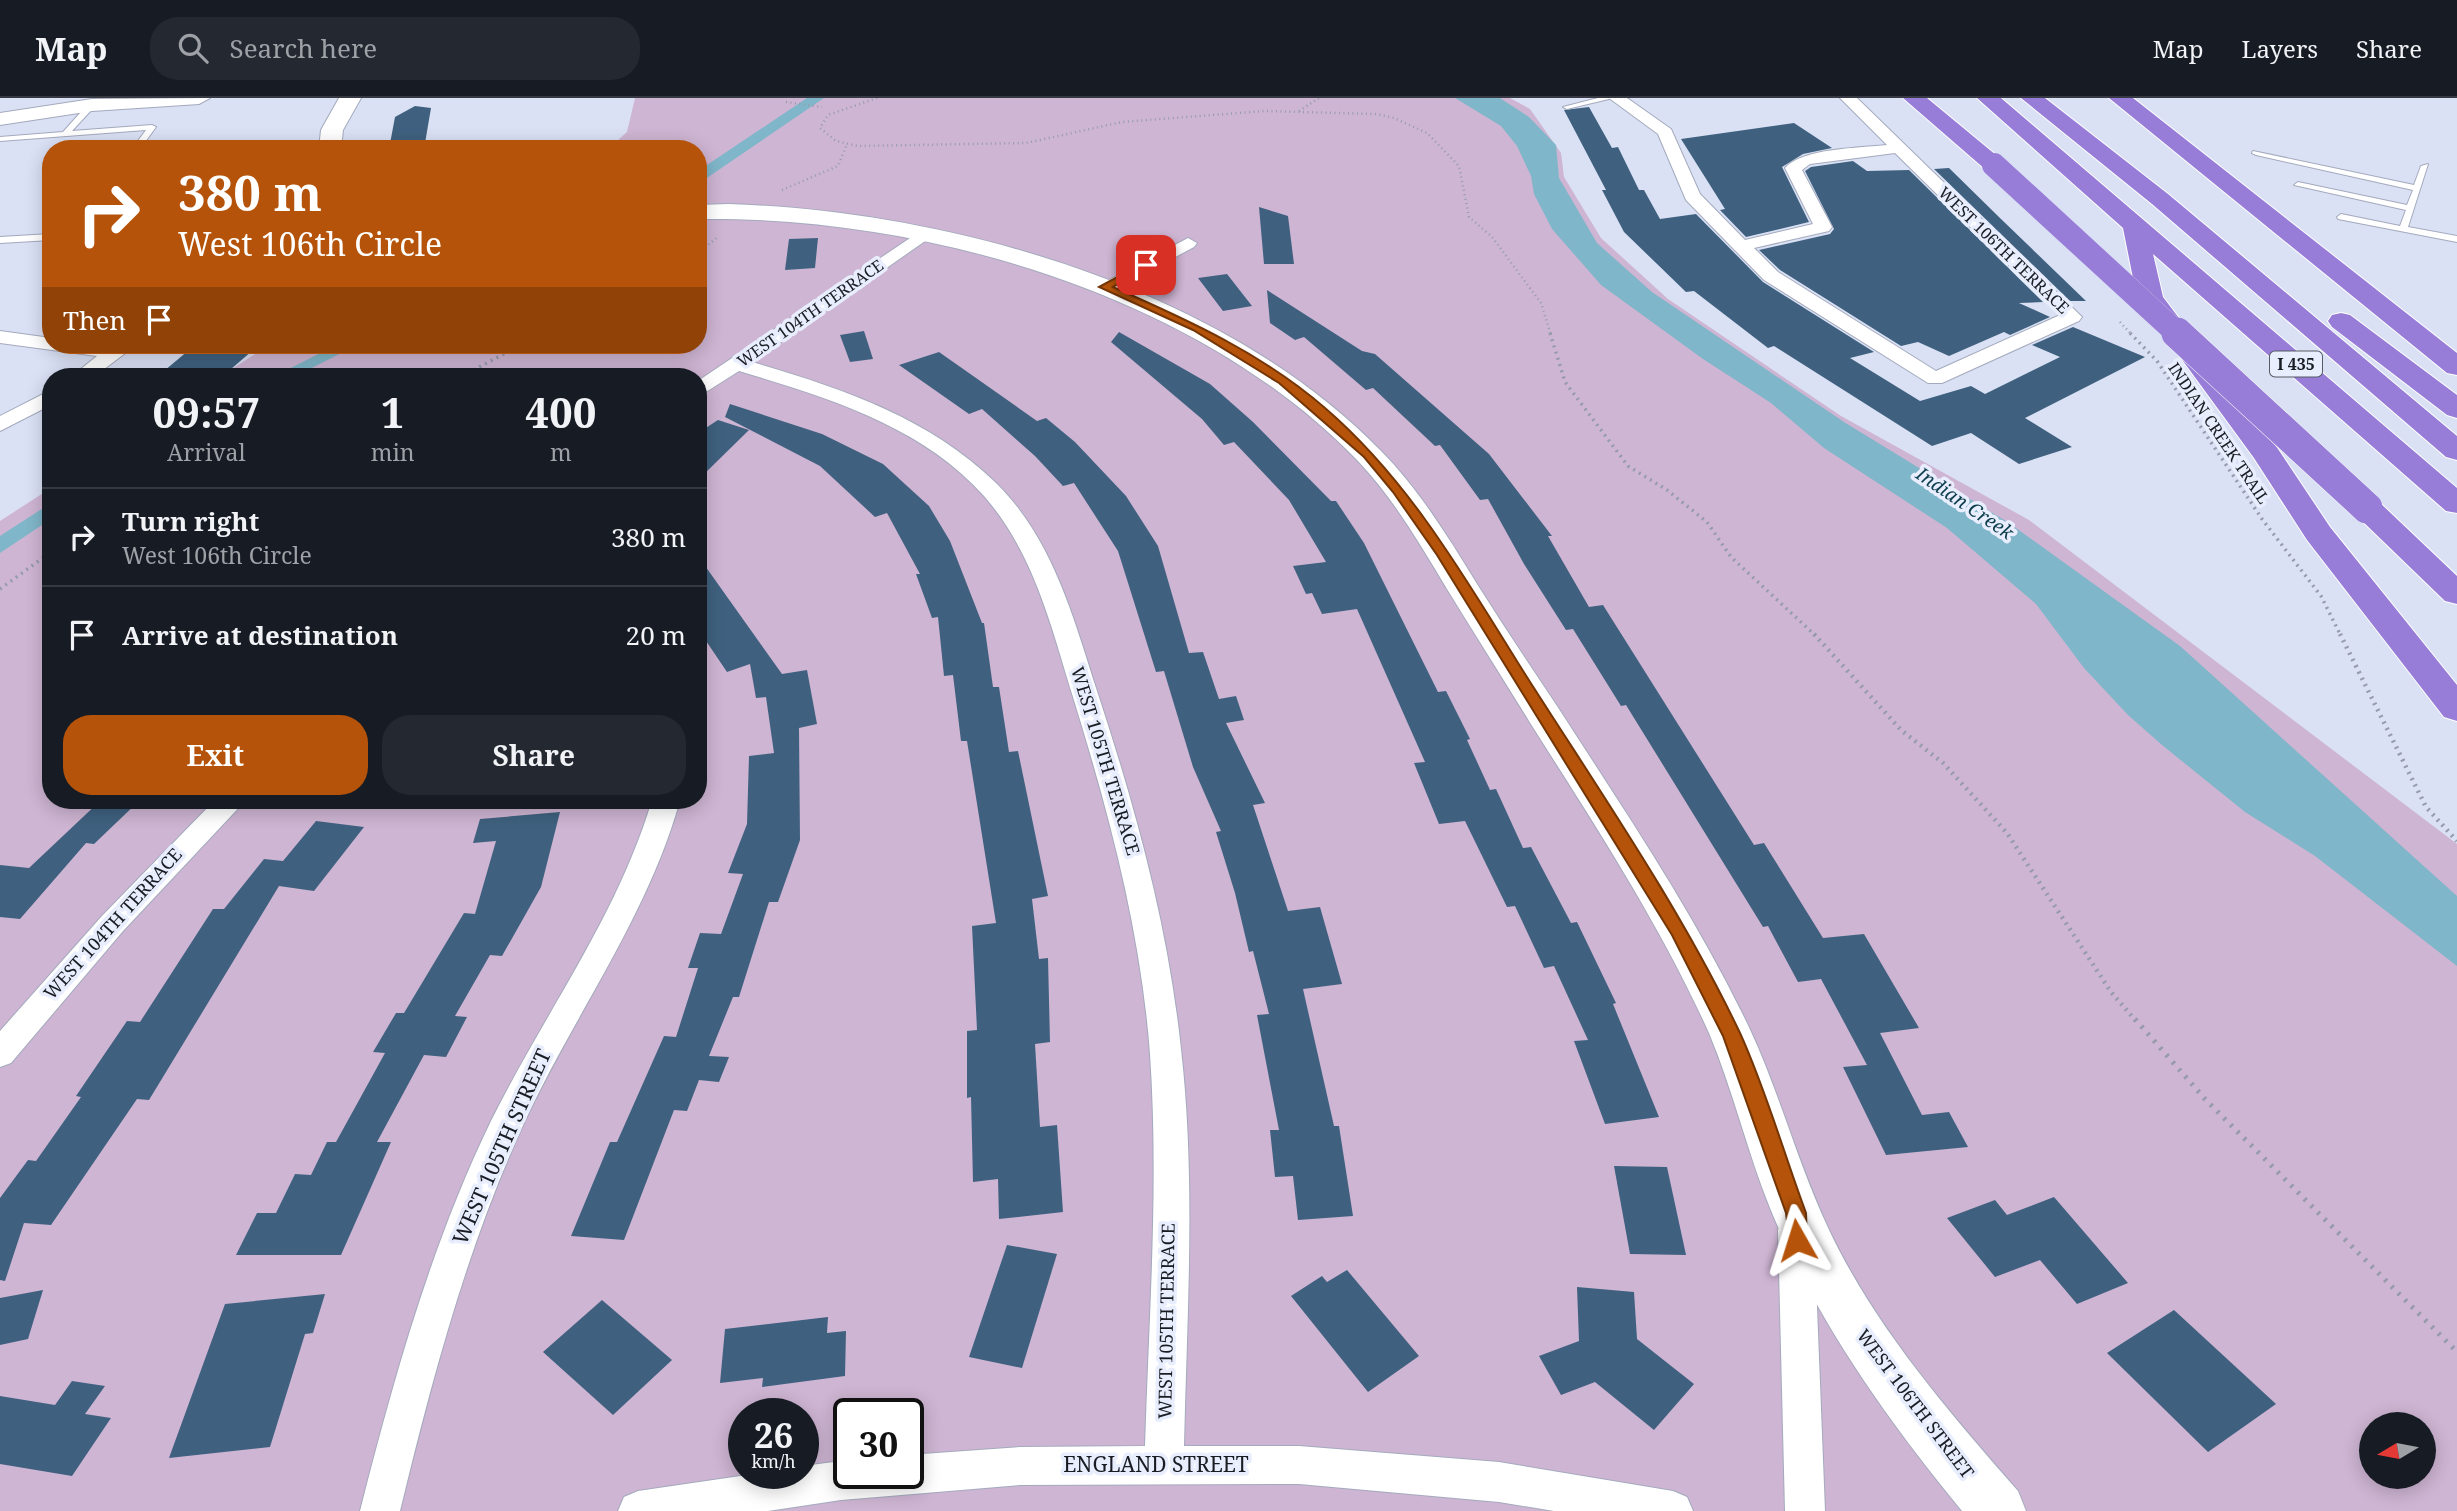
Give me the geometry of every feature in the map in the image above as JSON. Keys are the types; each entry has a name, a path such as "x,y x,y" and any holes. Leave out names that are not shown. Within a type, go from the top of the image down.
{"highway":[{"path":"1914,98 1994,165 2457,594"},
{"name":"I 435","path":"1988,98 2457,504"},
{"name":"I 435","path":"2032,98 2160,199 2457,450"},
{"path":"2120,98 2457,367"},
{"path":"2160,199 2233,239 2457,409"},
{"path":"2135,225 2150,298 2267,455 2318,533 2457,709"}],"street":[{"path":"0,119 92,106 200,98"},
{"path":"331,140 332,130 350,98"},
{"name":"WEST 106TH TERRACE","path":"1617,98 1665,132 1692,195 1771,276 1935,379 2072,317 1848,98"},
{"path":"0,106 61,102 92,106"},
{"path":"1741,246 1823,227 1793,168 1806,160 1899,148"},
{"name":"WEST 106TH STREET","path":"707,212 800,214 922,235 1012,257 1105,287 1197,328 1283,380 1368,454 1398,489 1443,555 1680,933 1732,1036 1796,1213 1863,1339 1998,1511"},
{"name":"WEST 104TH TERRACE","path":"707,385 922,235"},
{"path":"1105,287 1188,243"},
{"path":"0,337 42,343"},
{"path":"94,368 115,354"},
{"name":"WEST 105TH TERRACE","path":"736,364 808,384 864,405 939,446 982,480 1010,510 1032,545 1046,575 1115,783 1138,872 1159,996 1171,1140 1164,1465"},
{"path":"0,425 42,401"},
{"name":"WEST 104TH TERRACE","path":"0,1054 85,952 168,861 223,809"},
{"name":"WEST 105TH STREET","path":"380,1511 414,1372 468,1210 547,1045 640,874 650,853 663,809"},
{"path":"1796,1213 1805,1511"},
{"name":"ENGLAND STREET","path":"638,1511 841,1480 1020,1465 1299,1465 1499,1482 1673,1511"}],"lane":[{"path":"1567,107 1609,98"},
{"path":"66,133 92,106"},
{"path":"0,139 152,127 143,140"},
{"path":"2256,153 2417,188"},
{"path":"2404,227 2425,166"},
{"path":"2298,185 2411,208"},
{"path":"2342,217 2457,239"},
{"path":"0,240 42,238"}],"path":[{"path":"877,98 828,115 820,128 836,141 858,146 1000,144 1026,143 1144,120 1264,111 1376,114 1394,118 1427,133 1445,148 1459,166 1469,217 1492,237 1541,303 1565,382 1628,466 1667,490 1707,522 1731,557 1821,641 1901,730 1943,762 2007,833 2111,992 2205,1099 2457,1352"},
{"path":"1297,112 1319,98"},
{"path":"786,102 822,107"},
{"name":"INDIAN CREEK TRAIL","path":"2113,315 2157,361 2254,508 2321,597 2426,807 2457,841"},
{"path":"478,368 504,354"},
{"path":"0,589 42,559"}],"shaded area":[{"path":"635,98 1510,98 1530,109 1561,153 1564,177 1601,238 1668,299 1841,416 2029,520 2457,844 2457,1511 0,1511 0,521 42,494 42,809 707,809 707,368 233,368 255,354 707,354 707,140 618,140 627,132"}],"water":[{"path":"807,98 824,98 707,178 707,165"},
{"name":"Indian Creek","path":"1455,98 1500,98 1529,117 1556,145 1559,178 1597,243 1652,292 1844,422 2009,523 2180,646 2457,896 2457,966 2315,856 2245,812 2162,745 2128,715 2084,668 2036,604 1947,528 1824,448 1771,403 1703,359 1601,285 1552,229 1534,194 1531,176 1517,146 1501,126"},
{"path":"318,354 339,354 312,368 291,368"},
{"path":"42,509 42,525 0,553 0,536"}],"building":[{"path":"415,106 431,108 426,140 391,140 395,117"},
{"path":"1589,107 1612,148 1618,147 1639,190 1644,190 1660,219 1696,214 1763,282 1874,352 1850,358 1920,401 1971,386 1985,394 2060,357 2032,345 2073,327 2145,357 2025,418 2072,447 2019,464 1971,433 1932,446 1774,346 1768,348 1694,291 1686,292 1624,232 1602,190 1606,190 1564,110"},
{"path":"1794,123 1832,148 1803,154 1782,167 1809,222 1746,237 1720,210 1725,209 1681,139"},
{"path":"1853,161 1867,171 1909,170 2043,302 2019,303 2050,317 2010,335 2004,332 1949,356 1918,342 1901,346 1780,270 1759,250 1830,234 1834,229 1805,171 1811,167"},
{"path":"1949,168 2086,301 2070,301 1934,169"},
{"path":"1259,207 1288,216 1294,264 1264,264"},
{"path":"818,238 815,268 785,270 789,239"},
{"path":"1227,274 1252,306 1223,311 1198,278"},
{"path":"1267,290 1362,351 1375,354 1489,454 1552,536 1548,536 1589,607 1603,605 1754,845 1764,843 1823,938 1864,934 1919,1028 1880,1033 1922,1115 1949,1112 1968,1147 1886,1155 1843,1067 1867,1065 1821,979 1798,982 1768,926 1763,927 1626,705 1621,706 1573,629 1566,630 1524,564 1488,499 1480,500 1440,445 1435,446 1373,388 1366,390 1304,337 1295,340 1270,323"},
{"path":"864,331 873,359 850,362 840,335"},
{"path":"1119,332 1210,384 1253,422 1331,501 1336,501 1364,543 1438,692 1446,691 1470,739 1467,740 1490,790 1496,789 1523,848 1531,847 1571,923 1577,922 1616,1003 1613,1004 1659,1117 1605,1124 1574,1041 1588,1040 1554,966 1544,968 1515,906 1507,907 1465,821 1439,824 1414,763 1425,762 1357,609 1322,614 1312,593 1306,594 1293,566 1326,562 1289,500 1234,442 1224,445 1202,419 1111,342"},
{"path":"939,352 1037,421 1046,418 1075,442 1126,496 1158,546 1189,653 1203,652 1219,699 1236,696 1244,720 1226,723 1265,803 1253,805 1288,911 1320,907 1342,984 1303,989 1334,1126 1339,1126 1353,1216 1298,1220 1293,1176 1275,1177 1270,1130 1279,1130 1257,1015 1269,1014 1253,951 1249,952 1235,893 1216,832 1221,831 1193,767 1164,671 1156,672 1118,551 1074,483 1063,486 1035,456 982,409 969,414 899,365"},
{"path":"184,354 249,354 232,368 168,368"},
{"path":"730,404 822,434 883,464 929,506 950,541 984,623 993,687 999,687 1009,752 1018,751 1048,896 1032,899 1039,959 1048,958 1050,1042 1035,1044 1040,1127 1057,1125 1063,1212 999,1219 998,1179 973,1182 971,1097 967,1098 967,1031 977,1030 972,926 996,923 967,741 961,741 953,675 944,676 938,617 932,618 916,574 920,574 887,513 875,517 820,466 725,417"},
{"path":"718,420 749,430 707,471 707,427"},
{"path":"707,569 782,674 807,670 817,724 799,728 800,840 778,902 769,902 739,997 733,997 709,1056 729,1057 719,1082 699,1080 687,1111 674,1110 624,1240 571,1236 610,1142 617,1142 664,1036 676,1037 698,968 688,968 700,933 721,934 743,874 728,873 747,824 749,756 774,753 766,697 756,698 750,664 727,672 707,642"},
{"path":"91,809 131,809 94,844 86,843 20,919 0,917 0,865 29,868"},
{"path":"560,812 541,887 502,956 490,955 455,1016 467,1017 446,1057 424,1055 377,1142 391,1142 341,1255 236,1255 257,1213 276,1213 295,1174 311,1175 327,1142 336,1142 385,1053 373,1052 396,1013 404,1013 464,913 475,914 496,841 473,843 480,819"},
{"path":"316,821 364,827 314,891 279,886 149,1100 137,1099 51,1225 24,1223 5,1281 0,1280 0,1198 28,1160 36,1161 81,1097 76,1096 127,1021 140,1022 213,909 224,909 264,859 283,861"},
{"path":"1614,1166 1667,1167 1686,1255 1630,1254"},
{"path":"2054,1197 2128,1283 2077,1304 2040,1260 1995,1277 1947,1218 1995,1200 2007,1215"},
{"path":"1007,1245 1057,1254 1022,1368 969,1357"},
{"path":"1347,1270 1419,1356 1368,1392 1291,1296 1322,1276 1327,1282"},
{"path":"1577,1287 1634,1292 1637,1339 1694,1384 1654,1430 1595,1382 1561,1395 1539,1356 1579,1341"},
{"path":"43,1290 28,1339 0,1345 0,1298"},
{"path":"325,1294 313,1333 305,1334 270,1447 169,1458 225,1304"},
{"path":"602,1300 672,1360 613,1415 543,1352"},
{"path":"2174,1310 2276,1404 2208,1452 2107,1353"},
{"path":"828,1317 827,1333 846,1331 845,1376 762,1387 763,1378 720,1383 725,1329"},
{"path":"72,1381 105,1386 85,1414 111,1418 72,1476 0,1464 0,1396 55,1405"}],"route":[{"path":"1146,265 1105,287 1197,328 1283,380 1368,454 1398,489 1443,555 1680,933 1732,1036 1796,1213 1797,1240"}]}
